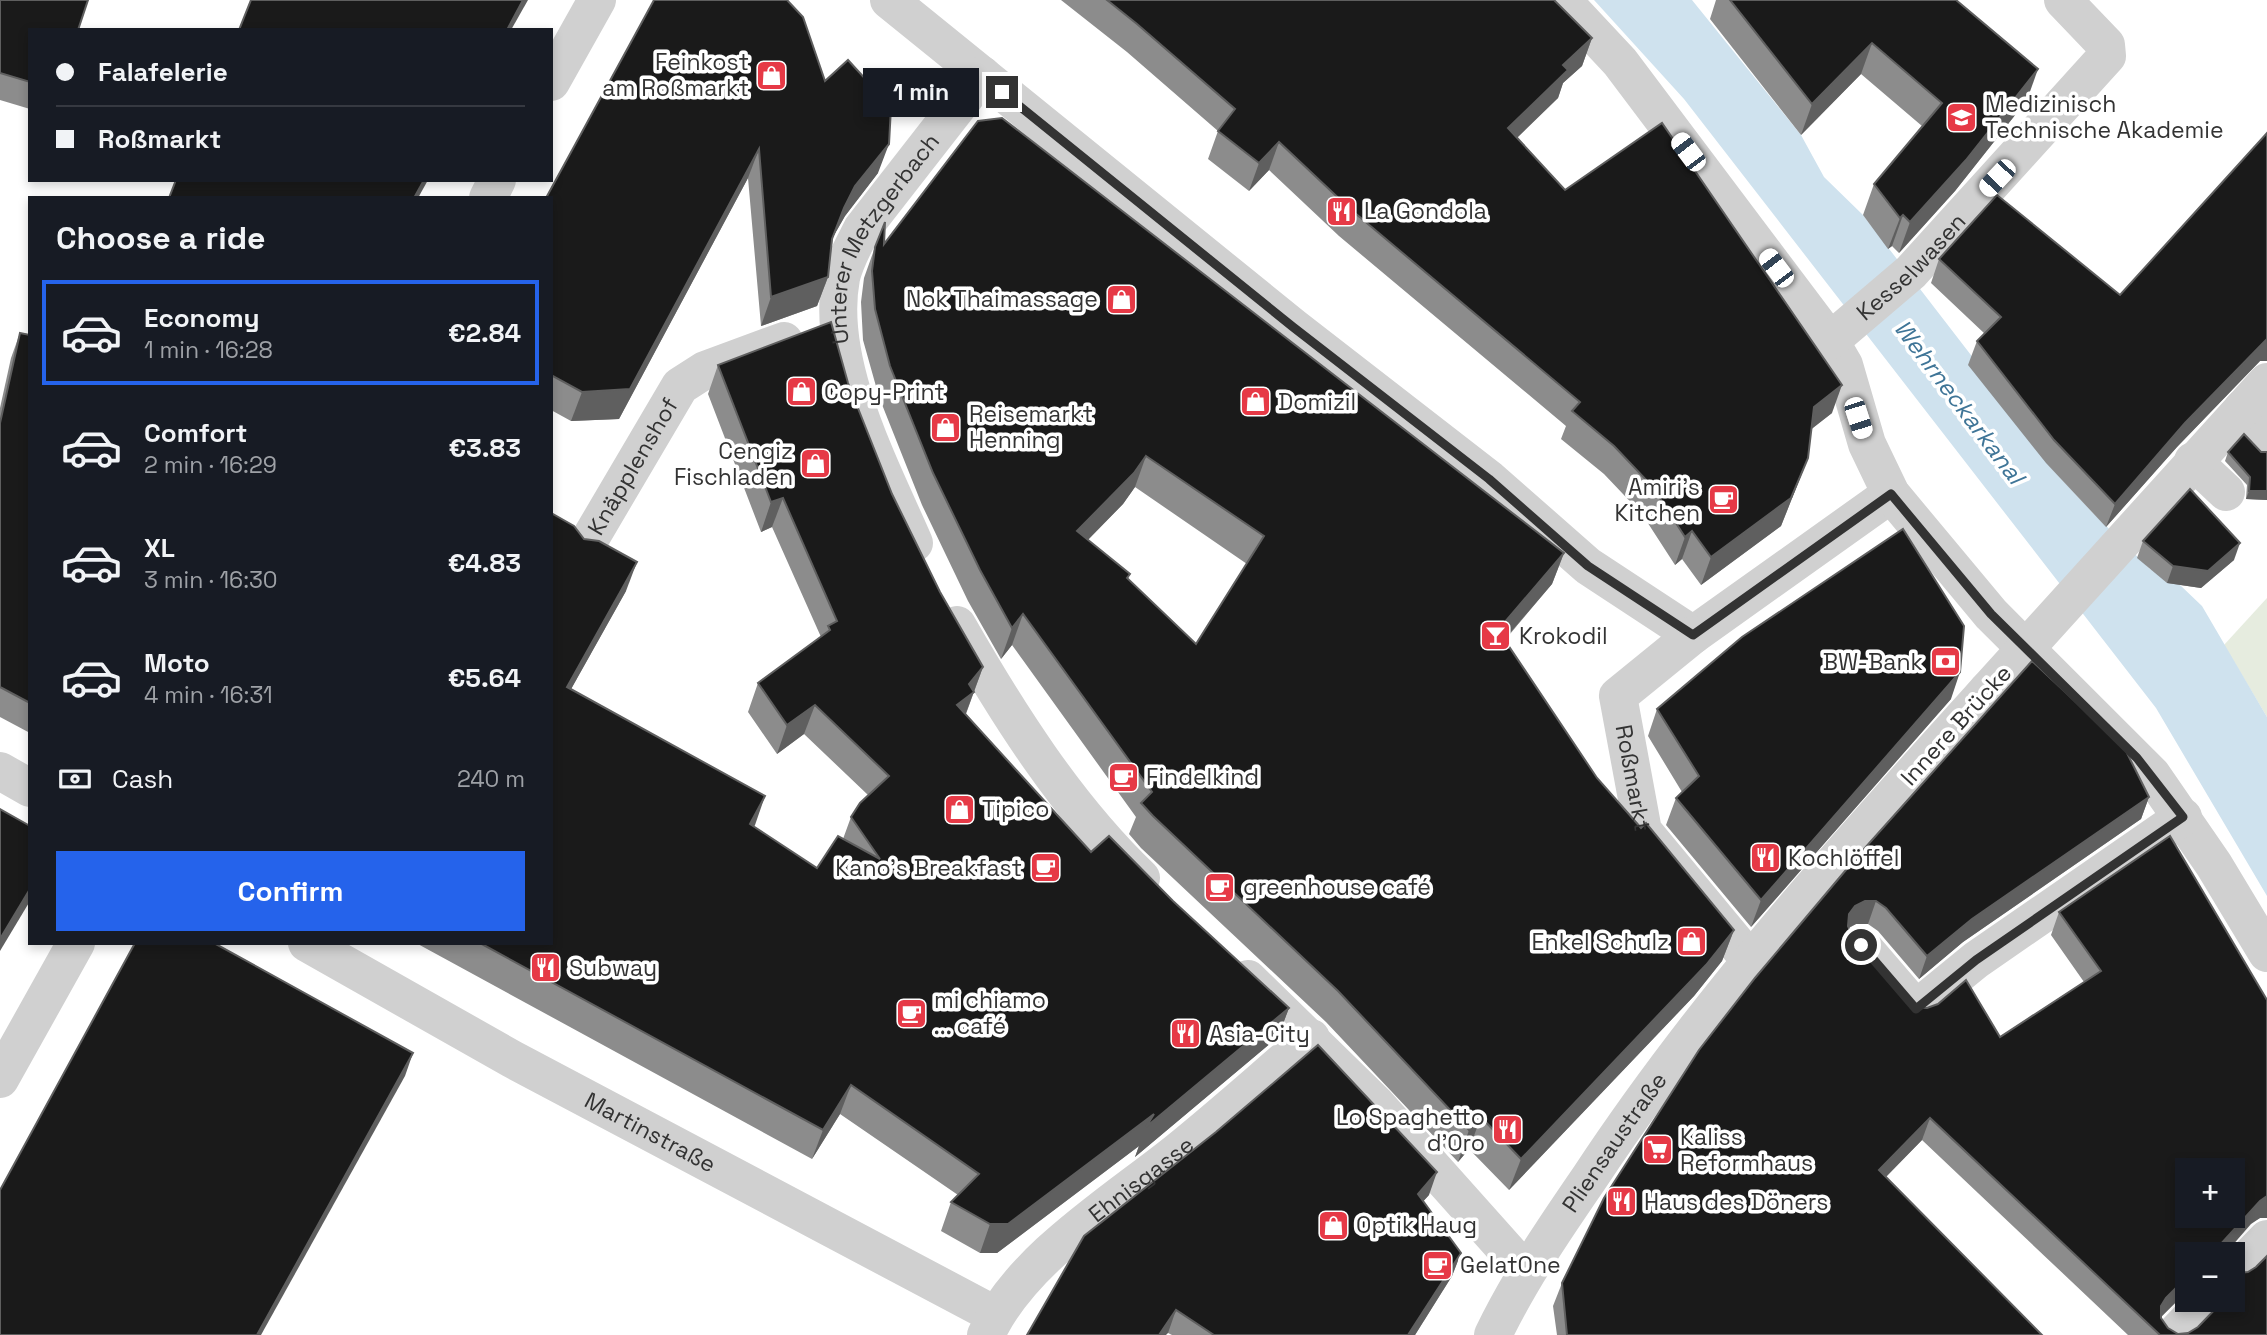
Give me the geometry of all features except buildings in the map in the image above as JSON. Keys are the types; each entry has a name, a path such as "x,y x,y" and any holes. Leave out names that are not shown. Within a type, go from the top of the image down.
{"street":[{"path":"553,78 597,0"},
{"path":"889,0 1282,318 1489,479 1588,566 1693,635"},
{"path":"1562,0 1619,62 1841,332 1844,365 1867,444 1891,494 1991,614 2137,758 2183,817 2267,953"},
{"name":"Kesselwasen","path":"1841,332 1911,272 2107,56 2106,45 2063,0"},
{"name":"Unterer Metzgerbach","path":"982,75 862,229 848,256 842,276 839,321 851,387 862,419 937,589 1003,703 1073,802 1117,854 1161,898"},
{"name":"Knäpplenshof","path":"584,549 680,386 705,370 839,321"},
{"name":"Innere Brücke","path":"2255,395 2267,441"},
{"name":"Innere Brücke","path":"1750,960 1805,892 2255,395"},
{"path":"2193,461 2226,492"},
{"name":"Roßmarkt","path":"1750,960 1643,831 1618,696 1693,635 1891,494"},
{"path":"0,771 28,787"},
{"path":"1861,945 1916,1009 1976,960 2183,817"},
{"path":"0,1079 75,945"},
{"name":"Martinstraße","path":"311,945 991,1325"},
{"path":"1221,954 1311,1038 1375,1104 1527,1272"},
{"name":"Pliensaustraße","path":"1505,1330 1527,1272 1641,1100 1750,960"},
{"name":"Ehnisgasse","path":"991,1325 1016,1285 1050,1252 1200,1133 1311,1038"},
{"path":"2245,1262 2267,1239"},
{"path":"2174,1335 2196,1312"}],"shaded area":[{"path":"2267,598 2267,717 2224,645"}],"water":[{"name":"Wehrneckarkanal","path":"1594,0 1692,0 1801,135 1824,177 1863,215 1974,359 1969,365 2054,471 2150,569 2180,585 2202,606 2267,717 2267,896 2156,708 1684,99"}],"place":[{"name":"Feinkost am Roßmarkt","path":"772,75"},
{"name":"Medizinisch Technische Akademie","path":"1962,117"},
{"name":"La Gondola","path":"1341,211"},
{"name":"Nok Thaimassage","path":"1121,299"},
{"name":"Copy-Print","path":"801,392"},
{"name":"Domizil","path":"1255,402"},
{"name":"Reisemarkt Henning","path":"946,427"},
{"name":"Cengiz Fischladen","path":"816,464"},
{"name":"Amiri's Kitchen","path":"1723,500"},
{"name":"Krokodil","path":"1496,636"},
{"name":"BW-Bank","path":"1946,662"},
{"name":"Findelkind","path":"1123,777"},
{"name":"Tipico","path":"959,809"},
{"name":"Kochlöffel","path":"1765,858"},
{"name":"Kano's Breakfast","path":"1045,868"},
{"name":"greenhouse café","path":"1220,887"},
{"name":"Enkel Schulz","path":"1692,942"},
{"name":"Subway","path":"546,968"},
{"name":"mi chiamo ... café","path":"911,1013"},
{"name":"Asia-City","path":"1186,1034"},
{"name":"Lo Spaghetto d'Oro","path":"1508,1130"},
{"name":"Kaliss Reformhaus","path":"1657,1150"},
{"name":"Haus des Döners","path":"1621,1202"},
{"name":"Optik Haug","path":"1333,1225"},
{"name":"GelatOne","path":"1437,1265"}],"route":[{"path":"1002,92 1293,327 1489,479 1588,566 1693,635 1891,494 1991,614 2137,758 2183,817 1976,960 1916,1009 1861,945"}]}
